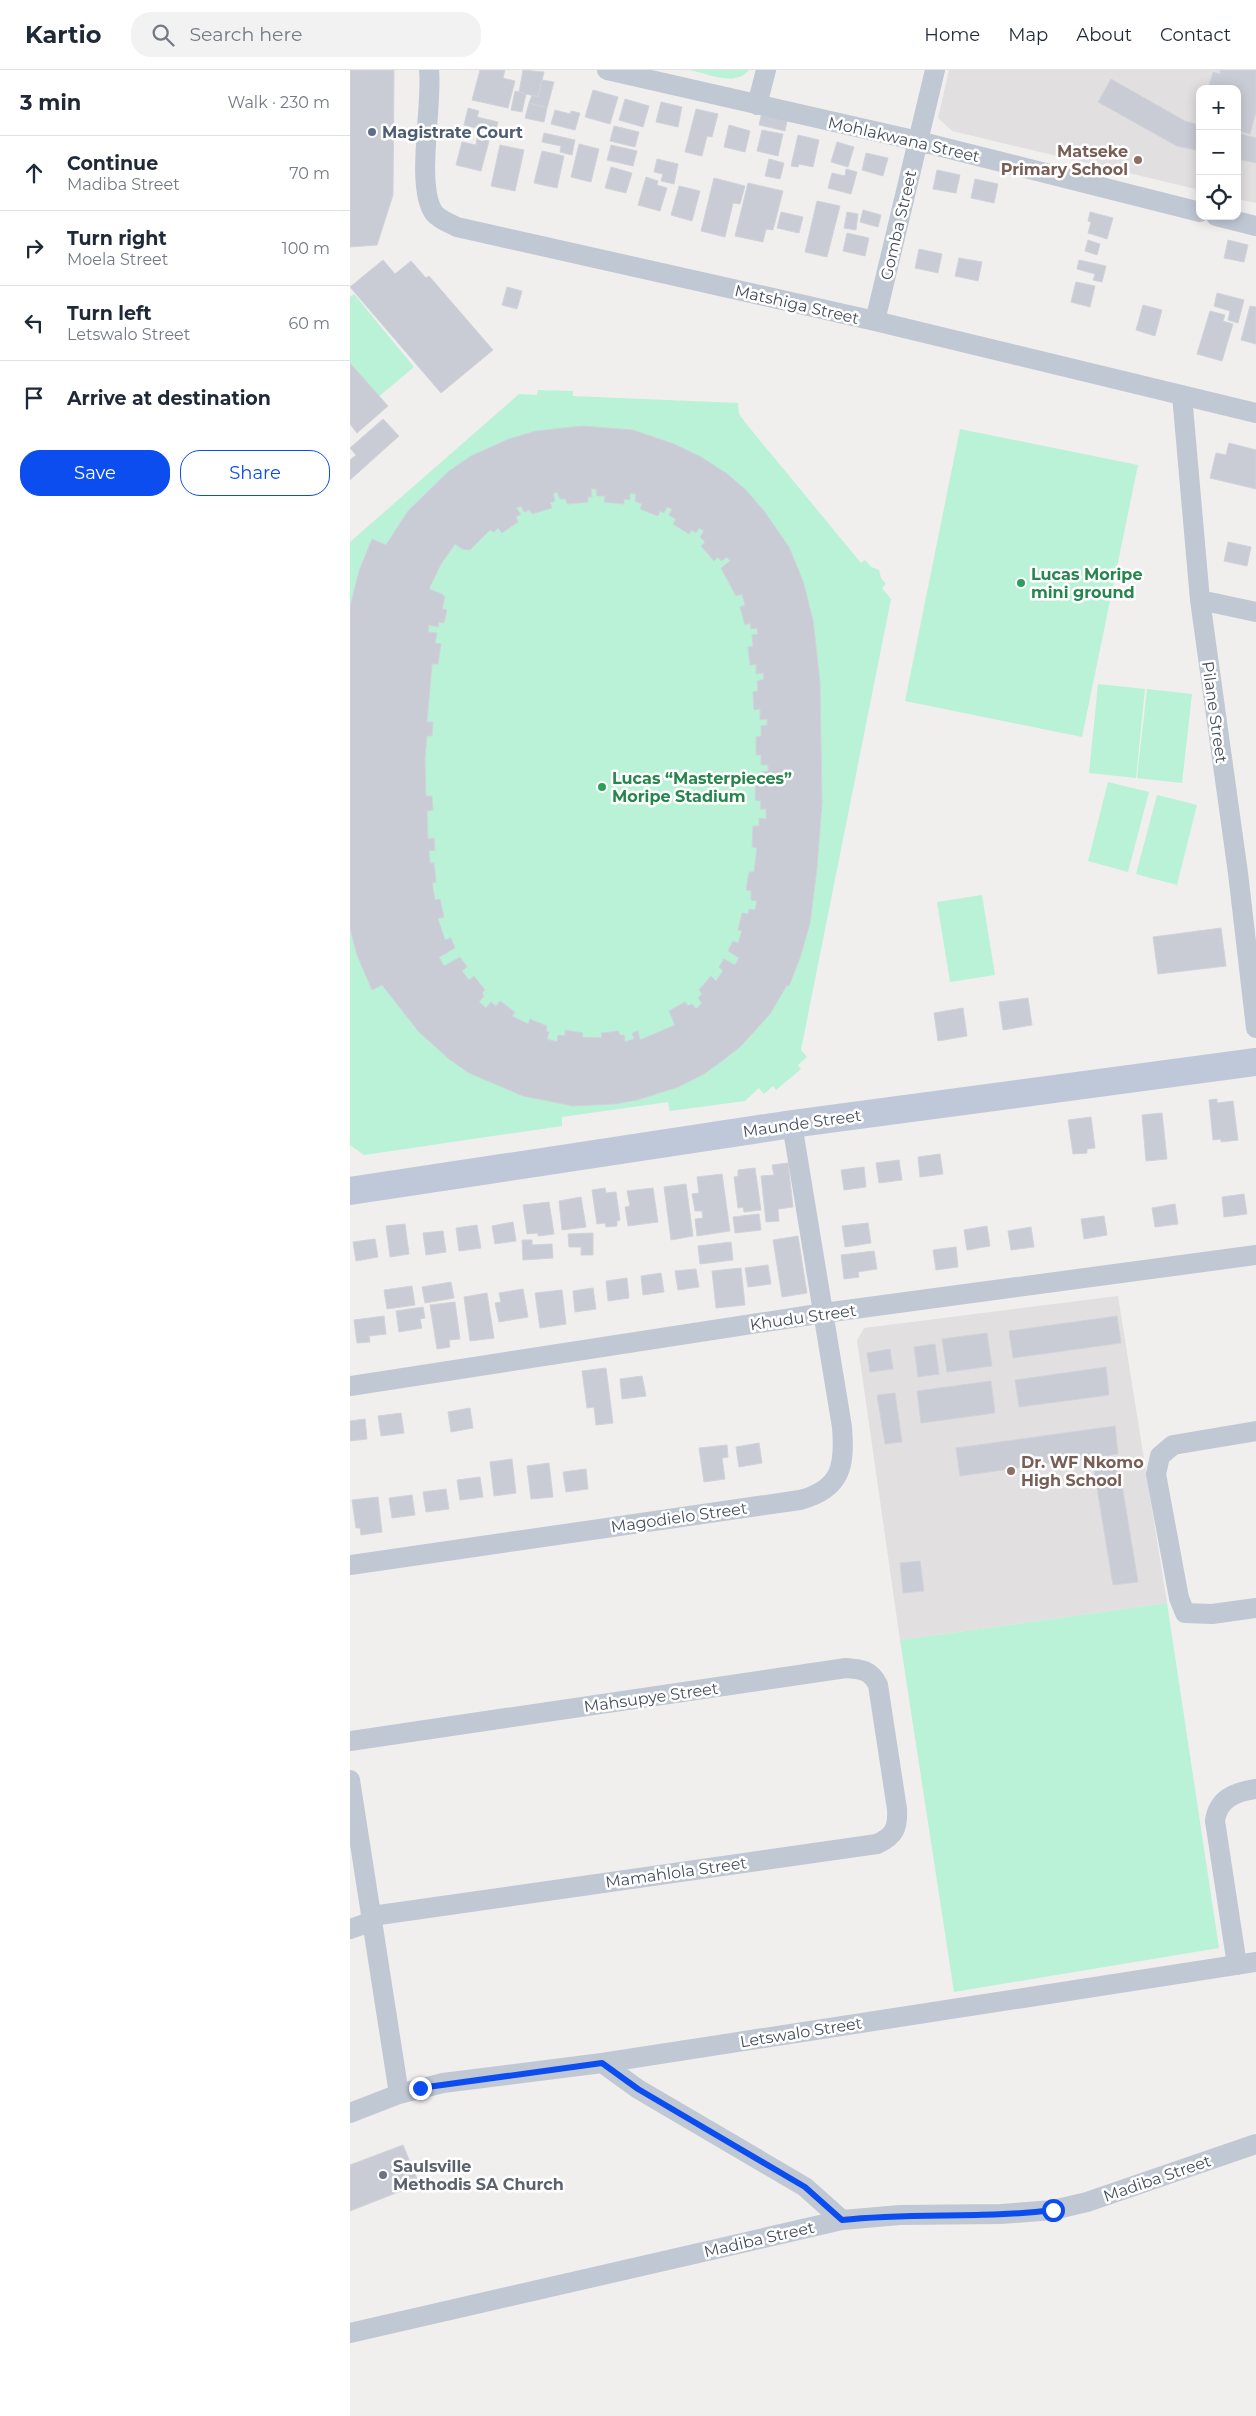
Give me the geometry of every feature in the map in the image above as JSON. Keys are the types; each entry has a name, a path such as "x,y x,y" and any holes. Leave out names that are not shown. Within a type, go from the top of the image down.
{"street":[{"name":"Matshiga Street","path":"429,70 426,185 434,212 450,224 875,321 1256,413"},
{"name":"Mohlakwana Street","path":"607,70 918,141 1196,211"},
{"path":"758,105 766,70"},
{"name":"Gomba Street","path":"875,321 935,70"},
{"path":"1232,220 1256,226"},
{"name":"Pilane Street","path":"1182,395 1200,600 1247,872 1256,1028"},
{"path":"1200,600 1256,612"},
{"name":"Maunde Street","path":"350,1191 792,1124 1256,1062"},
{"name":"Magodielo Street","path":"350,1565 790,1501 816,1496 829,1488 837,1476 843,1446 824,1313 792,1124"},
{"name":"Khudu Street","path":"350,1386 824,1313 979,1294 1256,1254"},
{"path":"1256,1431 1173,1445 1160,1456 1156,1482 1178,1598 1186,1613 1212,1614 1256,1608"},
{"name":"Mahsupye Street","path":"350,1742 846,1668 868,1671 874,1677 878,1685 888,1752"},
{"name":"Mamahlola Street","path":"350,1929 373,1918 877,1844 894,1834 897,1826 897,1809 888,1752"},
{"path":"350,1780 399,2094"},
{"path":"1246,1964 1215,1821 1216,1812 1228,1798 1256,1789"},
{"name":"Letswalo Street","path":"350,2113 399,2094 443,2083 602,2063 1246,1964"},
{"path":"602,2063 638,2089 805,2187 842,2220"},
{"name":"Madiba Street","path":"350,2333 842,2220 900,2215 1009,2214 1053,2210 1087,2202 1256,2144"}],"shaded area":[{"name":"Matseke Primary School","path":"949,70 1256,70 1256,203 1241,200 1241,85 1196,85 1196,189 952,131 938,118"},
{"name":"Dr. WF Nkomo High School","path":"1118,1296 1167,1603 900,1640 857,1340 864,1328"}],"green space":[{"path":"690,70 749,70 737,78 729,79"},
{"path":"354,294 414,367 376,399 350,367 350,297"},
{"name":"Lucas “Masterpieces” Moripe Stadium","path":"538,390 573,391 573,396 738,403 739,414 748,426 861,563 865,560 871,567 879,570 881,578 886,584 882,588 891,599 801,1050 807,1057 798,1065 801,1069 776,1090 773,1086 764,1094 759,1088 745,1101 670,1111 668,1102 562,1117 562,1126 364,1155 350,1145 350,542 519,394 537,395"},
{"name":"Lucas Moripe mini ground","path":"960,429 1138,465 1082,737 905,701"},
{"path":"1098,684 1145,689 1136,778 1089,773"},
{"path":"1147,689 1192,694 1182,783 1137,778"},
{"path":"1108,782 1149,792 1128,872 1088,861"},
{"path":"1157,795 1197,805 1177,885 1136,874"},
{"path":"982,895 995,975 950,982 937,902"},
{"path":"1167,1603 1219,1948 954,1992 900,1640"}],"building":[{"name":"Magistrate Court","path":"350,70 394,70 393,195 377,245 350,247"},
{"path":"480,70 505,70 503,78 515,81 508,108 472,100"},
{"path":"523,70 544,72 538,97 519,92"},
{"path":"1220,70 1256,70 1256,112 1250,134 1241,131 1241,85 1209,85 1213,72 1220,74"},
{"path":"1111,79 1185,121 1196,124 1196,150 1177,146 1098,102"},
{"path":"542,80 554,82 547,108 529,103 532,95 538,97"},
{"path":"593,90 618,97 610,124 585,117"},
{"path":"515,91 526,94 522,112 511,110"},
{"path":"625,99 649,106 643,127 619,120"},
{"path":"661,102 682,107 678,127 656,122"},
{"path":"529,103 547,108 544,122 525,118"},
{"path":"468,108 479,111 477,117 498,122 495,133 464,125"},
{"path":"763,108 787,121 785,131 759,125"},
{"path":"696,109 718,114 712,137 707,136 702,156 685,152"},
{"path":"555,110 570,114 571,111 580,113 575,130 551,124"},
{"path":"729,125 750,131 745,152 724,147"},
{"path":"614,126 639,132 635,147 610,141"},
{"path":"762,130 783,134 778,156 757,151"},
{"path":"544,133 575,140 572,155 560,152 561,146 542,142"},
{"path":"1241,134 1256,138 1256,163 1241,160"},
{"path":"798,135 819,140 813,167 799,164 798,167 791,166"},
{"path":"477,138 489,141 481,171 456,165 462,142 476,145"},
{"path":"837,142 854,147 848,167 831,162"},
{"path":"579,144 599,149 591,182 571,177"},
{"path":"500,145 524,150 515,191 491,186"},
{"path":"611,145 637,151 633,166 607,160"},
{"path":"542,151 564,156 557,188 534,183"},
{"path":"866,153 888,158 883,176 862,170"},
{"path":"657,159 678,164 674,184 661,181 663,174 654,172"},
{"path":"769,159 784,163 780,179 765,176"},
{"path":"611,167 632,173 626,193 605,188"},
{"path":"846,169 857,172 851,194 828,188 832,173 845,176"},
{"path":"937,170 960,175 956,193 933,189"},
{"path":"646,177 658,181 657,185 667,188 660,211 638,205"},
{"path":"714,178 745,186 740,204 733,203 725,237 701,231"},
{"path":"975,179 998,184 994,203 971,198"},
{"path":"748,183 783,191 773,230 766,229 763,242 735,236"},
{"path":"679,186 700,191 692,221 671,215"},
{"path":"817,201 840,206 827,257 805,252"},
{"path":"863,210 881,215 878,227 860,222"},
{"path":"781,212 803,217 799,233 777,228"},
{"path":"847,212 858,214 856,230 844,228"},
{"path":"1090,212 1113,218 1107,239 1088,233 1091,222 1088,221"},
{"path":"847,233 869,238 865,256 843,251"},
{"path":"1088,240 1100,244 1097,255 1085,251"},
{"path":"1228,240 1248,245 1244,262 1224,258"},
{"path":"919,249 942,254 938,273 915,268"},
{"path":"959,258 982,262 978,281 955,276"},
{"path":"383,260 395,274 411,261 426,278 429,276 493,350 441,393 350,287"},
{"path":"1079,260 1106,266 1102,282 1093,280 1095,274 1077,269"},
{"path":"1076,282 1095,286 1090,307 1071,302"},
{"path":"507,287 522,291 517,309 502,305"},
{"path":"1217,293 1244,300 1238,323 1228,320 1230,311 1214,306"},
{"path":"1143,305 1162,310 1155,336 1136,330"},
{"path":"1250,306 1256,307 1256,344 1241,340"},
{"path":"1210,311 1225,315 1223,321 1233,324 1222,361 1197,354"},
{"path":"350,363 388,406 357,433 350,424"},
{"path":"383,419 399,436 350,480 350,460 356,455 350,448"},
{"path":"582,426 633,430 674,444 701,457 726,473 746,490 764,511 789,547 803,581 813,620 820,682 822,802 817,868 810,923 800,958 789,986 787,985 770,1014 741,1046 704,1074 678,1087 637,1100 614,1104 573,1106 523,1096 469,1073 449,1059 419,1032 382,985 372,990 357,955 350,929 350,607 359,571 372,539 386,545 408,511 449,471 471,456 509,439 536,431","holes":["591,489 596,489 597,496 605,496 604,502 624,504 624,499 630,500 630,493 636,494 635,501 642,504 640,509 658,516 660,511 664,513 667,507 672,509 669,515 676,519 673,524 689,534 692,530 696,533 699,528 704,531 700,537 705,542 701,546 714,561 718,557 721,561 727,557 730,561 721,568 736,596 742,594 745,605 740,607 745,625 750,623 751,629 757,628 758,634 752,635 753,646 748,647 750,665 756,664 756,674 763,673 764,679 757,681 758,691 753,692 754,710 760,709 760,720 767,719 767,725 761,726 761,736 756,737 756,755 761,755 761,765 768,765 768,771 761,772 761,782 756,782 755,800 761,801 760,809 766,809 766,819 759,818 759,826 753,826 752,847 757,848 754,872 749,872 746,890 751,891 751,900 757,901 755,910 749,909 748,914 742,913 738,930 742,931 738,943 733,941 728,951 739,958 735,965 724,959 719,967 723,971 716,981 711,976 699,990 702,994 698,998 702,1003 696,1009 692,1004 688,1006 685,1002 669,1011 675,1025 640,1040 638,1031 632,1033 634,1039 625,1042 624,1035 620,1035 618,1031 601,1033 602,1038 582,1037 583,1033 565,1030 565,1036 558,1035 557,1042 547,1039 549,1032 546,1031 547,1026 530,1019 528,1024 512,1016 515,1012 500,1001 496,1006 491,1002 486,1008 479,1002 484,996 482,993 485,990 474,976 469,980 462,971 467,967 460,957 444,966 439,957 455,948 451,938 445,940 438,919 444,917 440,899 435,900 432,883 436,882 434,863 430,863 429,851 435,850 434,838 428,839 427,811 433,810 432,796 426,796 425,758 427,736 432,736 433,722 427,722 432,664 438,664 441,644 435,643 437,633 428,632 429,625 438,627 439,622 444,623 447,610 442,609 445,597 429,589 441,564 455,544 462,549 470,550 490,530 494,532 498,528 502,533 518,522 516,517 521,514 516,508 521,506 524,512 530,510 532,514 552,508 550,503 555,501 553,494 557,492 560,499 566,499 567,504 588,502 588,497 592,497"]},
{"path":"1229,443 1256,450 1256,489 1210,478 1216,453 1226,455"},
{"path":"1228,542 1251,547 1247,566 1224,561"},
{"path":"1221,928 1226,966 1158,974 1153,937"},
{"path":"1028,998 1032,1025 1003,1030 999,1002"},
{"path":"963,1008 967,1036 938,1041 934,1013"},
{"path":"1217,1099 1217,1103 1233,1101 1238,1140 1221,1142 1221,1139 1213,1140 1209,1100"},
{"path":"1162,1113 1167,1159 1146,1161 1142,1115"},
{"path":"1091,1117 1095,1148 1087,1149 1087,1153 1073,1154 1068,1120"},
{"path":"940,1154 943,1174 920,1177 918,1157"},
{"path":"899,1160 902,1180 879,1183 876,1163"},
{"path":"788,1163 793,1207 778,1209 779,1221 766,1222 761,1176 774,1175 772,1165"},
{"path":"864,1167 866,1187 844,1190 841,1170"},
{"path":"755,1168 761,1210 744,1212 743,1207 738,1208 734,1177 738,1176 738,1170"},
{"path":"722,1174 730,1231 697,1236 695,1219 703,1218 702,1211 695,1211 692,1194 699,1193 697,1177"},
{"path":"686,1184 693,1236 671,1240 664,1187"},
{"path":"605,1188 606,1193 616,1192 620,1220 617,1221 617,1226 606,1227 605,1223 597,1224 592,1190"},
{"path":"653,1188 658,1222 628,1226 625,1207 630,1206 627,1191"},
{"path":"1244,1194 1247,1214 1224,1217 1222,1197"},
{"path":"581,1197 586,1227 562,1230 559,1201"},
{"path":"549,1202 554,1234 538,1236 538,1233 527,1234 523,1205"},
{"path":"1175,1204 1178,1224 1155,1227 1152,1208"},
{"path":"759,1214 761,1230 735,1233 733,1217"},
{"path":"1104,1216 1107,1235 1084,1239 1081,1219"},
{"path":"513,1222 516,1241 495,1244 492,1226"},
{"path":"868,1223 871,1243 845,1247 842,1226"},
{"path":"405,1224 409,1254 390,1257 386,1226"},
{"path":"477,1225 481,1248 459,1251 456,1228"},
{"path":"987,1226 990,1246 967,1250 964,1230"},
{"path":"1031,1227 1034,1247 1011,1250 1008,1231"},
{"path":"443,1231 446,1252 426,1255 423,1233"},
{"path":"593,1233 593,1255 581,1255 581,1247 569,1247 568,1234"},
{"path":"798,1236 807,1293 782,1297 773,1240"},
{"path":"375,1239 378,1257 356,1261 353,1242"},
{"path":"522,1240 532,1240 532,1245 552,1244 553,1258 523,1260"},
{"path":"731,1242 733,1260 700,1264 698,1246"},
{"path":"956,1247 958,1267 936,1270 933,1250"},
{"path":"874,1251 877,1269 858,1272 859,1277 844,1279 841,1255"},
{"path":"768,1265 771,1284 748,1287 745,1268"},
{"path":"741,1268 745,1305 716,1308 712,1271"},
{"path":"696,1269 699,1287 678,1290 675,1271"},
{"path":"661,1273 664,1292 643,1295 641,1276"},
{"path":"627,1278 629,1298 608,1301 606,1281"},
{"path":"451,1282 454,1298 425,1303 422,1287"},
{"path":"412,1286 415,1305 387,1309 384,1290"},
{"path":"593,1288 596,1309 575,1312 573,1291"},
{"path":"523,1289 528,1317 499,1322 495,1303 501,1302 499,1293"},
{"path":"562,1290 566,1324 540,1328 535,1293"},
{"path":"487,1293 494,1338 470,1341 464,1297"},
{"path":"455,1302 460,1339 449,1340 450,1347 437,1349 430,1305"},
{"path":"423,1307 425,1318 420,1319 422,1328 399,1332 396,1311"},
{"path":"384,1316 386,1334 369,1336 370,1342 357,1343 354,1320"},
{"path":"1117,1316 1121,1343 1013,1358 1009,1331"},
{"path":"987,1333 992,1366 947,1372 942,1339"},
{"path":"935,1344 939,1374 918,1377 914,1347"},
{"path":"890,1349 893,1369 870,1372 867,1353"},
{"path":"1106,1367 1109,1395 1019,1407 1015,1380"},
{"path":"606,1368 613,1423 596,1425 594,1407 587,1408 582,1371"},
{"path":"642,1376 646,1396 622,1399 620,1379"},
{"path":"991,1381 995,1413 921,1423 917,1391"},
{"path":"895,1393 902,1442 885,1444 877,1395"},
{"path":"470,1408 473,1428 451,1432 448,1412"},
{"path":"401,1413 404,1433 381,1436 378,1416"},
{"path":"365,1419 367,1439 350,1441 350,1421"},
{"path":"1115,1426 1118,1454 960,1476 956,1448"},
{"path":"759,1443 762,1463 739,1467 736,1447"},
{"path":"727,1445 728,1457 722,1458 725,1479 704,1482 699,1448"},
{"path":"512,1459 516,1493 494,1496 490,1462"},
{"path":"1118,1460 1138,1582 1113,1585 1093,1464"},
{"path":"549,1463 553,1497 531,1499 527,1466"},
{"path":"586,1469 588,1489 566,1492 563,1472"},
{"path":"480,1477 483,1497 460,1500 457,1480"},
{"path":"446,1489 449,1509 426,1512 423,1492"},
{"path":"412,1495 415,1515 392,1518 389,1498"},
{"path":"378,1497 382,1532 361,1535 360,1528 356,1528 352,1500"},
{"path":"920,1561 924,1591 903,1593 900,1563"},
{"name":"Saulsville Methodis SA Church","path":"403,2145 419,2184 350,2211 350,2165"}],"place":[{"name":"Magistrate Court","path":"372,132"},
{"name":"Matseke Primary School","path":"1138,160"},
{"name":"Lucas Moripe mini ground","path":"1021,583"},
{"name":"Lucas “Masterpieces” Moripe Stadium","path":"602,787"},
{"name":"Dr. WF Nkomo High School","path":"1011,1471"},
{"name":"Saulsville Methodis SA Church","path":"383,2175"}],"route":[{"path":"420,2088 443,2083 602,2063 638,2089 805,2187 822,2200 842,2220 900,2215 1001,2214 1053,2210"}]}
